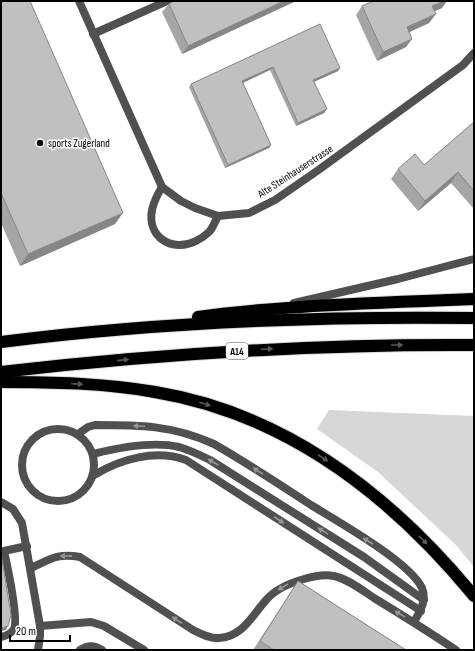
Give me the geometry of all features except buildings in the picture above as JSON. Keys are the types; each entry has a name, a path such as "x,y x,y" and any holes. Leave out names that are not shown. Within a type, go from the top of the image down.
{"highway":[{"path":"112,330 221,313 266,309 380,302 474,299"},
{"path":"1,342 112,330 191,324 276,320 474,318"},
{"name":"A14","path":"1,372 155,356 257,350 361,346 474,345"},
{"path":"1,382 76,384 155,392 209,405 252,419 272,428 293,439 332,464 354,479 377,498 435,552 474,596"}],"street":[{"name":"Alte Steinhauserstrasse","path":"79,1 162,187 181,201 195,208 218,216 249,213 275,200 317,172 463,65 474,53"},
{"path":"93,34 167,1"},
{"path":"162,187 155,198 152,211 152,224 157,234 166,243 179,246 190,244 202,238 210,232 218,216"},
{"path":"266,309 398,280 474,259"},
{"path":"78,434 88,427 95,425 142,425 179,431 199,437 214,444 371,542 407,570 421,587 424,600 414,622"},
{"path":"54,429 66,430 78,434 87,443 93,454 95,464 94,475 89,485 81,494 72,500 60,502 47,500 36,495 28,486 23,475 22,462 25,450 32,440 42,433 54,429"},
{"path":"93,454 136,446 161,445 178,446 192,451 210,460 364,557 424,600"},
{"path":"94,475 113,464 145,456 174,456 186,460 420,611"},
{"path":"1,502 13,509 22,523 40,626 38,650"},
{"path":"1,636 6,636 14,629 15,618 4,550 27,546"},
{"path":"31,568 55,557 67,555 80,557 193,630 218,638 227,637 237,633 247,624 266,599 282,587 293,582 319,576 335,576 345,580 414,622 456,650"},
{"path":"40,626 91,622 97,623 144,650"},
{"path":"80,650 88,645 95,646 102,650"}],"shaded area":[{"path":"329,410 474,416 474,567 456,545 378,472 317,429"}],"place":[{"name":"sports Zugerland","path":"40,143"}]}
